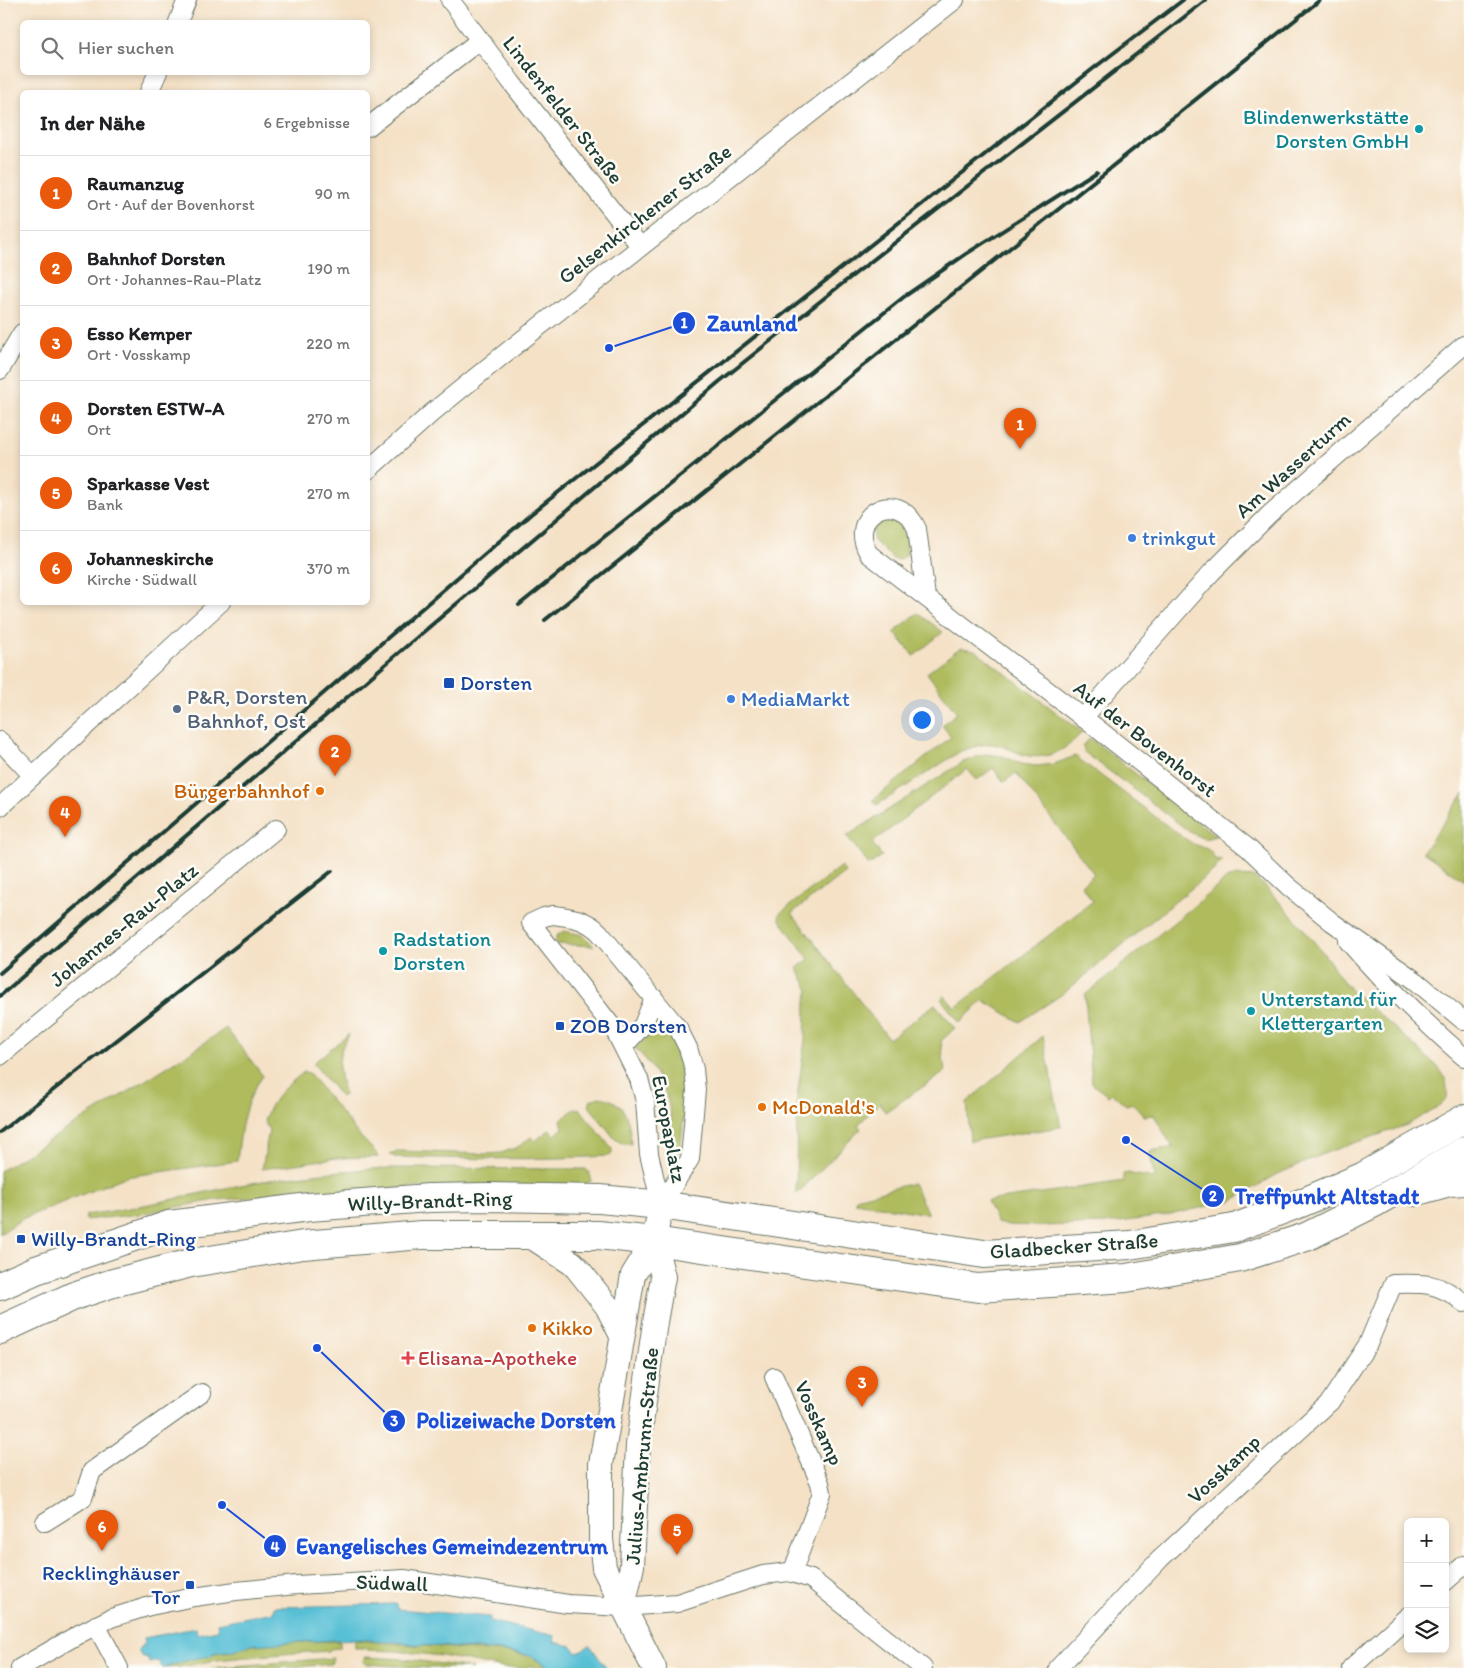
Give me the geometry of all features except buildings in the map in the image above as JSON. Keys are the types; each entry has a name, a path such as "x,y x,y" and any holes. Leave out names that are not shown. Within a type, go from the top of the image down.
{"main road":[{"name":"Gladbecker Straße","path":"661,1205 984,1254 1130,1246 1234,1228 1301,1203 1364,1176 1464,1119"},
{"path":"1376,1202 1464,1152"},
{"path":"1376,1202 1449,1182 1464,1181"},
{"name":"Willy-Brandt-Ring","path":"0,1286 36,1270 170,1225 246,1214 371,1201 486,1196 600,1199 661,1205"},
{"name":"Gladbecker Straße","path":"654,1241 978,1288 1043,1285 1126,1278 1240,1258 1306,1237 1376,1202"},
{"path":"654,1241 661,1205"},
{"name":"Willy-Brandt-Ring","path":"0,1330 74,1296 114,1283 191,1264 313,1244 422,1235 598,1236 654,1241"},
{"path":"529,1235 577,1268 607,1306 622,1336"},
{"name":"Julius-Ambrunn-Straße","path":"623,1607 604,1568 601,1464 633,1275 654,1241"},
{"name":"Julius-Ambrunn-Straße","path":"623,1607 632,1566 638,1445 663,1277 654,1241"},
{"path":"623,1607 654,1668"}],"street":[{"path":"179,20 187,0"},
{"name":"Lindenfelder Straße","path":"450,0 512,83 640,246"},
{"name":"Gelsenkirchener Straße","path":"370,467 495,361 955,0"},
{"path":"370,125 480,40"},
{"path":"150,90 157,75"},
{"path":"0,370 20,336"},
{"name":"Am Wasserturm","path":"1083,718 1211,572 1270,514 1464,345"},
{"name":"Auf der Bovenhorst","path":"926,597 916,528 913,520 898,508 879,509 866,520 862,528 864,546 869,554 1083,718 1248,848 1288,886 1332,922 1416,981 1464,1021"},
{"path":"0,807 218,605"},
{"path":"0,741 33,776"},
{"name":"Johannes-Rau-Platz","path":"0,1056 276,829"},
{"name":"Europaplatz","path":"553,915 576,918 588,923 599,932 678,1028 688,1048 694,1069 696,1090 690,1159 661,1205 649,1154 645,1101 639,1079 614,1029 531,923 544,917 553,915"},
{"name":"Auf der Bovenhorst","path":"1332,922 1377,976 1464,1057"},
{"path":"624,1046 643,1025 654,998"},
{"name":"Vosskamp","path":"1058,1668 1160,1559 1330,1402 1368,1344 1393,1284 1423,1283 1450,1291 1464,1303"},
{"name":"Vosskamp","path":"774,1377 820,1483 822,1493 792,1572"},
{"path":"45,1522 83,1498 92,1471 202,1394"},
{"path":"1449,1578 1464,1565"},
{"path":"623,1607 677,1603 763,1575 792,1572 811,1579 923,1668"},
{"name":"Südwall","path":"26,1664 104,1621 150,1606 194,1596 297,1585 404,1579 568,1604 623,1607"},
{"path":"1351,1668 1404,1620"},
{"path":"104,1621 119,1668"}],"green space":[{"path":"887,518 898,522 904,531 907,554 901,560 893,559 874,541 874,526 879,521"},
{"path":"918,613 943,632 914,656 894,632"},
{"path":"962,648 975,650 1082,732 1063,749 1049,755 1024,755 991,744 980,745 961,751 877,805 873,800 951,737 942,725 957,713 927,673"},
{"path":"1090,738 1216,836 1204,839 1190,832 1084,752 1083,746"},
{"path":"985,754 1003,756 1021,764 1037,766 1054,764 1075,756 1181,836 1209,850 1214,859 1222,860 1215,869 1064,993 1020,1022 983,1000 960,1023 941,999 945,996 955,1008 1093,901 1081,885 1094,874 1016,773 1004,782 993,768 977,780 967,769 872,843 882,856 869,865 847,836 963,762"},
{"path":"1464,793 1464,881 1423,852"},
{"path":"841,866 845,872 792,913 889,1039 935,1004 955,1028 941,1041 945,1072 885,1112 880,1103 858,1125 861,1129 796,1193 797,1098 805,1040 806,1001 809,990 797,968 809,959 780,920 779,914"},
{"path":"1238,876 1253,877 1265,886 1325,955 1345,984 1438,1067 1446,1081 1447,1098 1439,1106 1407,1125 1328,1152 1278,1174 1231,1201 1169,1215 1106,1224 1041,1226 997,1223 987,1201 1124,1181 1123,1174 1130,1173 1154,1178 1150,1151 1174,1147 1154,1115 1144,1116 1133,1103 1126,1105 1112,1093 1108,1096 1092,1084 1085,995 1228,878"},
{"path":"564,931 583,935 594,946 556,944 556,936"},
{"path":"659,1020 678,1052 682,1068 685,1099 680,1152 671,1150 671,1120 666,1094 654,1071 635,1048"},
{"path":"226,1028 263,1076 247,1106 237,1161 125,1177 22,1219 0,1234 0,1171"},
{"path":"349,1034 342,1049 339,1063 340,1078 345,1094 341,1097 313,1063"},
{"path":"1043,1036 1061,1127 970,1141 967,1102"},
{"path":"304,1072 309,1073 378,1157 336,1158 262,1169 269,1130 264,1121 267,1113 280,1093"},
{"path":"599,1097 615,1102 621,1107 628,1120 631,1144 623,1144 615,1139 589,1106 591,1100"},
{"path":"574,1109 580,1109 612,1149 612,1154 609,1156 502,1159 394,1157 390,1154 397,1151 501,1153 518,1147 531,1137 535,1141 550,1129 554,1136 563,1128 561,1120"},
{"path":"389,1168 586,1169 590,1174 591,1181 583,1185 391,1188 216,1200 141,1214 85,1220 86,1215 131,1208 263,1181 294,1176"},
{"path":"913,1183 928,1214 855,1202 856,1198"},
{"path":"355,1640 512,1653 531,1656 547,1667 553,1668 533,1668 531,1665 527,1668 504,1668 442,1656 367,1650 366,1648 355,1648"},
{"path":"340,1641 340,1648 330,1649 329,1651 217,1660 163,1668 192,1659 211,1656 213,1653 235,1651 250,1645"},
{"path":"364,1657 405,1659 472,1668 426,1668 366,1664 363,1662"},
{"path":"333,1658 331,1664 281,1668 211,1668"}],"water":[{"path":"396,1604 397,1609 490,1617 490,1621 555,1636 554,1642 572,1646 577,1653 590,1645 606,1668 553,1668 531,1656 522,1654 355,1639 250,1645 235,1650 213,1653 211,1656 192,1659 163,1668 158,1661 149,1663 147,1657 143,1657 139,1653 139,1648 145,1644 144,1638 196,1628 197,1634 218,1630 217,1623 274,1612 274,1607"}],"railway":[{"path":"0,973 531,514 1094,68 1183,0"},
{"path":"0,996 402,650 719,382 1206,0"},
{"path":"545,620 1320,0"},
{"path":"519,605 905,296 966,254 1097,171"},
{"path":"0,1132 332,871"}],"place":[{"name":"Blindenwerkstätte Dorsten GmbH","path":"1419,129"},
{"name":"Zaunland","path":"609,348"},
{"name":"Raumanzug","path":"1020,449"},
{"name":"trinkgut","path":"1132,538"},
{"name":"Dorsten","path":"449,683"},
{"name":"MediaMarkt","path":"731,699"},
{"name":"P&R, Dorsten Bahnhof, Ost","path":"177,709"},
{"name":"Bahnhof Dorsten","path":"335,776"},
{"name":"Bürgerbahnhof","path":"320,791"},
{"name":"Dorsten ESTW-A","path":"65,837"},
{"name":"Radstation Dorsten","path":"383,951"},
{"name":"Unterstand für Klettergarten","path":"1251,1011"},
{"name":"ZOB Dorsten","path":"560,1026"},
{"name":"McDonald's","path":"762,1107"},
{"name":"Treffpunkt Altstadt","path":"1126,1140"},
{"name":"Willy-Brandt-Ring","path":"21,1239"},
{"name":"Kikko","path":"532,1328"},
{"name":"Polizeiwache Dorsten","path":"317,1348"},
{"name":"Elisana-Apotheke","path":"408,1358"},
{"name":"Esso Kemper","path":"862,1407"},
{"name":"Evangelisches Gemeindezentrum","path":"222,1505"},
{"name":"Johanneskirche","path":"102,1551"},
{"name":"Sparkasse Vest","path":"677,1555"},
{"name":"Recklinghäuser Tor","path":"190,1585"}]}
